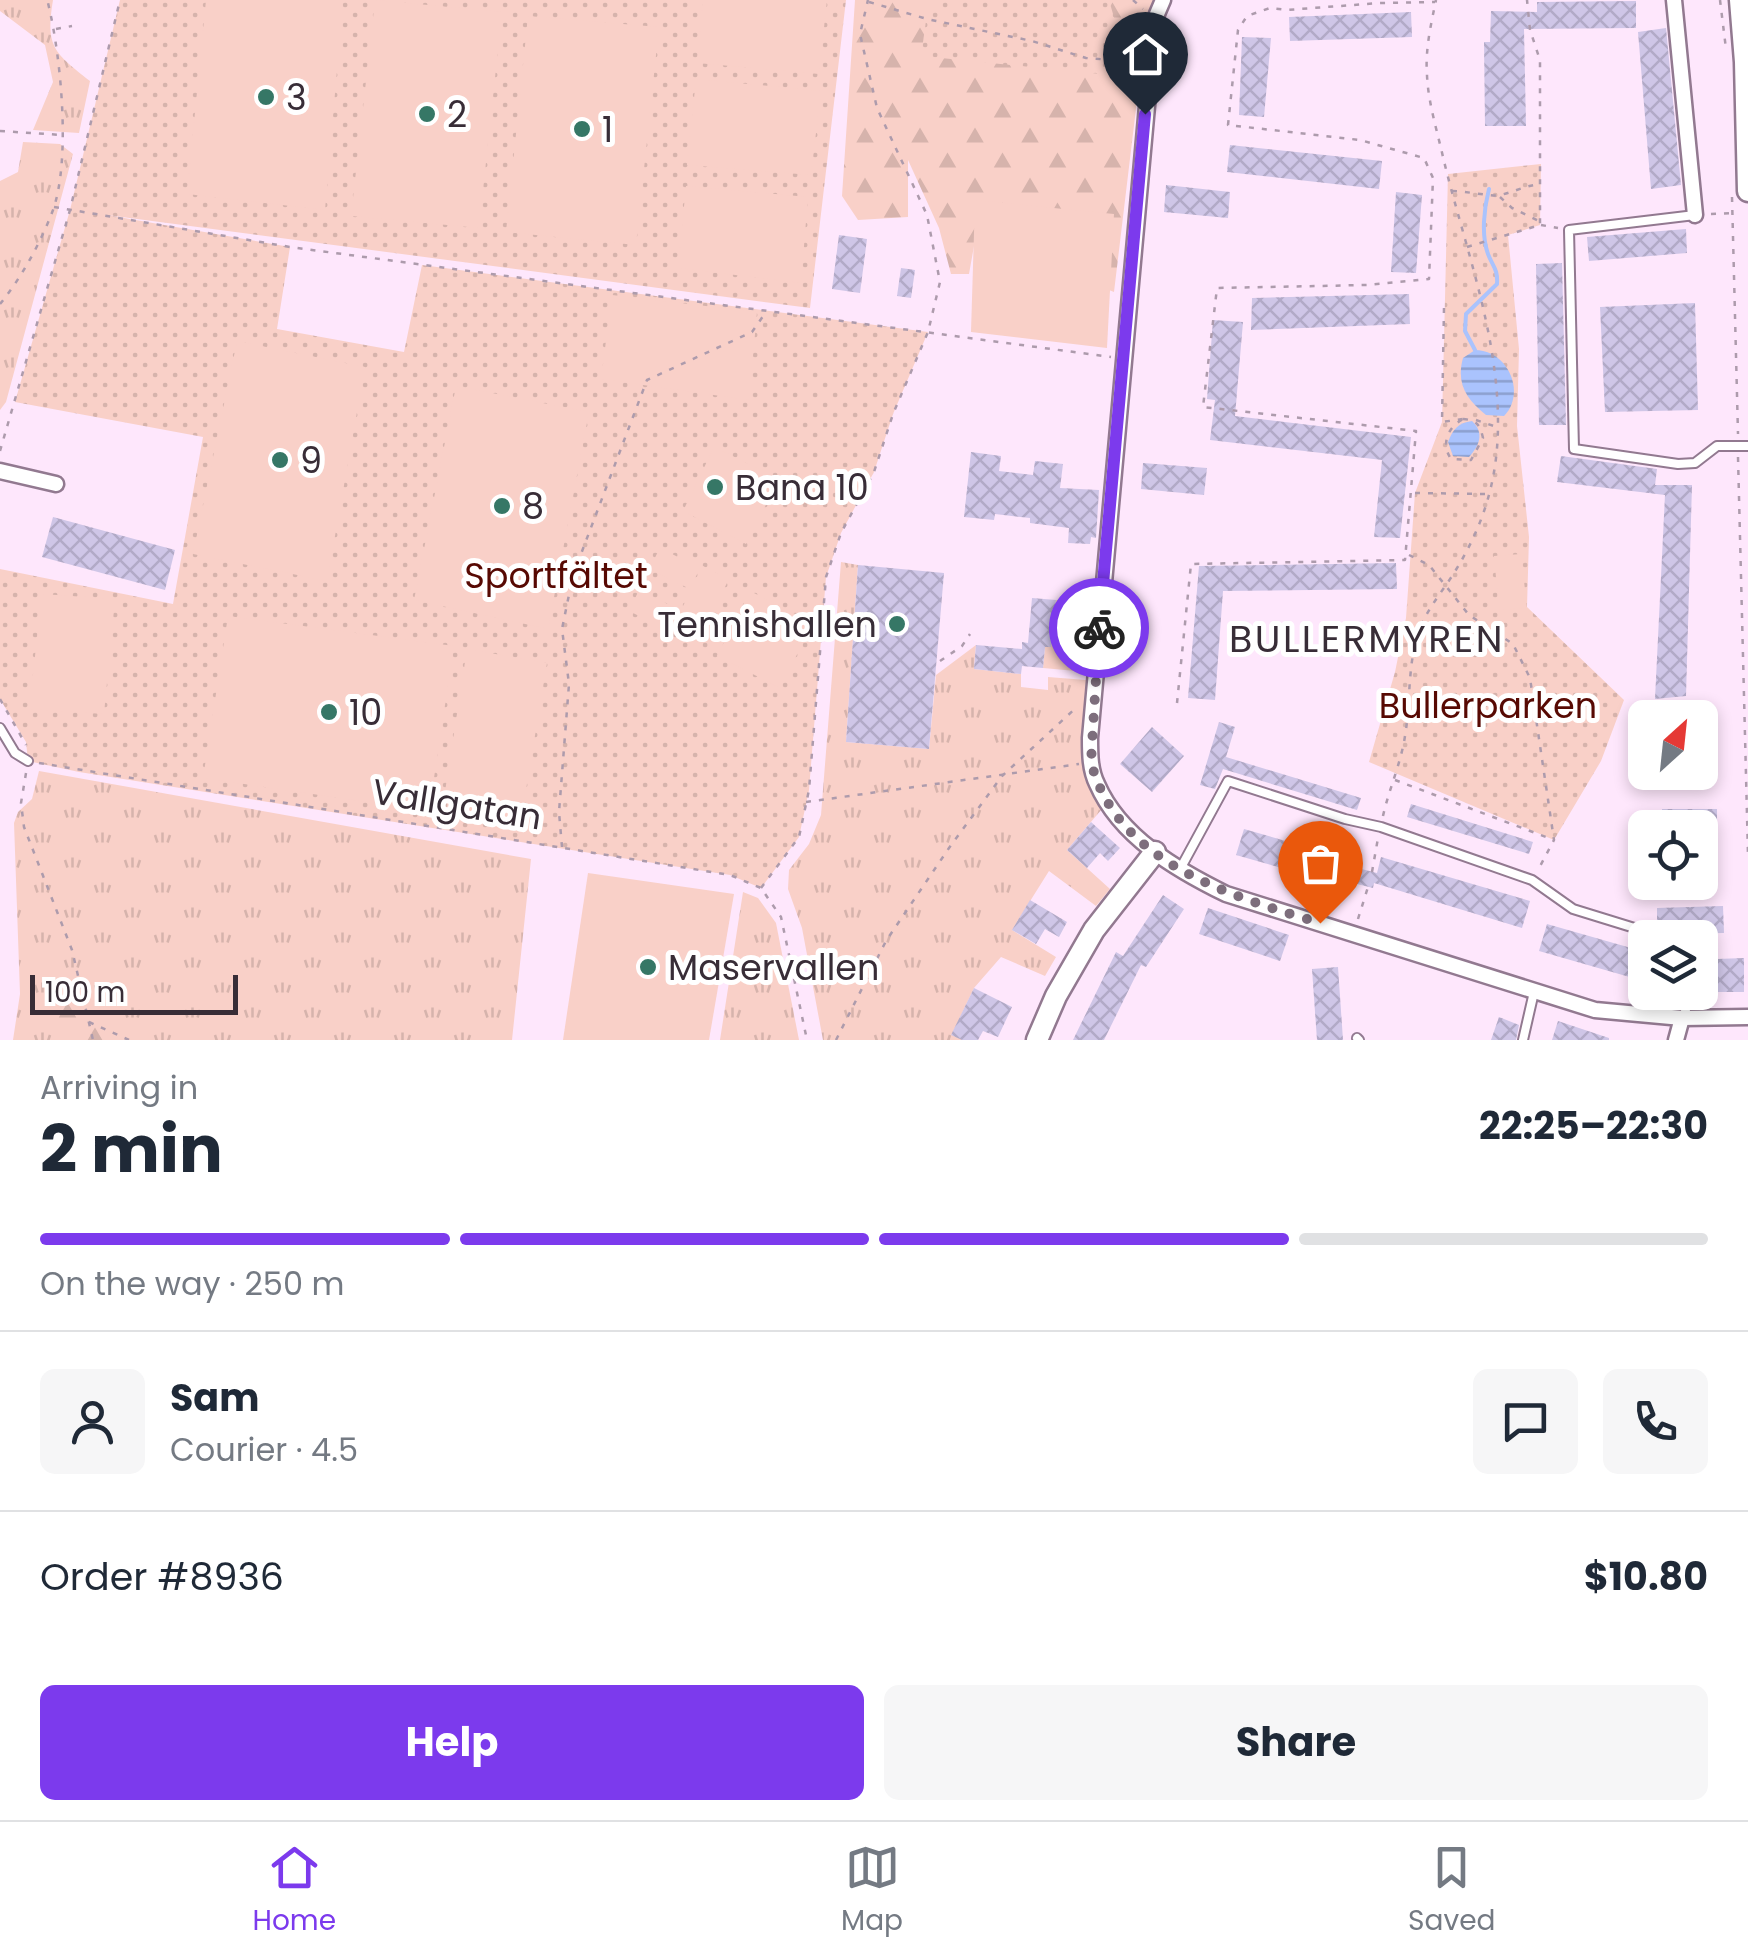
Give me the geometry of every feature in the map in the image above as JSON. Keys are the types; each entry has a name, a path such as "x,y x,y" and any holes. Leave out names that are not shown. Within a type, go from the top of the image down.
{"street":[{"path":"1164,0 1156,14 1122,358 1115,386 1094,692 1091,762 1096,784 1115,813 1155,852 1179,871 1226,894 1595,1010 1682,1018 1748,1017"},
{"path":"1674,0 1694,215"},
{"path":"1740,0 1740,188"},
{"path":"0,470 56,484"},
{"path":"1037,1040 1056,996 1094,930 1155,852"},
{"path":"1676,1040 1682,1018"}],"lane":[{"path":"1694,215 1569,230 1574,449 1678,464 1696,463 1717,446 1743,445"},
{"path":"0,728 16,753 28,761"},
{"path":"1179,871 1228,781 1381,827 1532,880 1573,909 1628,926"},
{"path":"1523,1040 1534,992"},
{"path":"1682,1018 1686,1010"}],"path":[{"path":"0,304 37,245 54,206 62,135 54,30 44,0"},
{"path":"0,451 70,210 120,0"},
{"path":"1527,0 1530,30 1540,60 1540,223"},
{"path":"1720,0 1726,52"},
{"path":"807,1040 781,917 761,888 799,837 806,802 826,577 841,533 874,472 893,414 928,332 940,282 927,216 877,108 860,34 868,1 926,20 1032,41 1086,58 1151,62"},
{"path":"1177,703 1192,564 1406,560 1416,432 1202,406 1217,288 1367,285 1429,279 1434,178 1424,158 1360,140 1228,125 1238,30 1247,16 1270,8 1435,1 1426,76 1492,349 1498,428 1492,494 1474,538 1421,626 1414,650 1408,678 1405,735 1372,872"},
{"path":"54,30 72,26"},
{"path":"0,131 62,135"},
{"path":"1499,196 1516,187 1541,184"},
{"path":"1740,188 1733,213 1743,445 1748,855"},
{"path":"1452,192 1499,196 1540,223 1569,230"},
{"path":"54,206 290,248 1122,358"},
{"path":"1694,215 1733,213"},
{"path":"1467,247 1540,223"},
{"path":"1444,308 1442,422 1473,420 1498,428"},
{"path":"562,848 559,812 569,684 562,629 573,575 599,504 647,380 752,332 766,310"},
{"path":"1433,314 1444,316"},
{"path":"1463,419 1450,430 1446,441 1446,451 1461,462 1471,460 1483,438 1480,425 1473,420"},
{"path":"1415,494 1492,494"},
{"path":"1409,555 1429,565 1469,615 1513,644 1530,678 1554,840 1532,880"},
{"path":"940,661 962,646 970,634"},
{"path":"836,1040 886,941 1002,776 1094,692"},
{"path":"0,700 26,742 28,761 21,802 24,827 72,950 93,1040"},
{"name":"Vallgatan","path":"28,761 730,875 761,888"},
{"path":"806,802 1091,762"},
{"path":"1393,779 1554,840"},
{"path":"1353,934 1368,887"},
{"path":"89,1022 129,1040"}],"green space":[{"path":"0,0 53,0 50,29 55,48 90,81 79,133 33,130 53,82 45,45 0,11"},
{"name":"Sportfältet","path":"120,0 846,0 810,308 107,215 290,247 277,329 404,352 422,265 928,332 893,414 874,472 841,533 826,577 809,790 799,837 761,888 730,875 28,761 26,742 0,699 0,569 173,604 203,437 15,402 70,210"},
{"name":"3","path":"206,0 343,0 325,210 187,194"},
{"name":"2","path":"375,0 502,12 479,228 351,216"},
{"path":"703,0 827,0 819,74 697,63"},
{"path":"855,0 1158,0 1147,17 1114,292 1086,281 981,207 969,274 951,274 939,228 908,160 908,217 858,220 842,196"},
{"path":"929,0 1109,0 1131,77 921,56"},
{"name":"1","path":"528,16 659,27 636,245 506,232"},
{"path":"696,79 821,91 811,175 687,165"},
{"path":"23,142 60,144 73,154 6,402 0,410 0,181 18,172"},
{"name":"Bullerparken","path":"1541,164 1540,225 1508,235 1519,349 1517,426 1529,537 1527,607 1624,700 1601,761 1554,840 1369,762 1406,618 1415,493 1442,422 1448,174"},
{"path":"686,186 808,197 801,283 678,268"},
{"path":"975,200 1114,214 1107,348 971,332"},
{"path":"612,295 757,312 749,400 601,379"},
{"name":"9","path":"237,341 365,367 327,581 193,554"},
{"name":"8","path":"456,386 589,412 548,629 414,600"},
{"path":"714,447 779,479 746,544 683,511"},
{"path":"660,548 700,568 690,589 649,569"},
{"path":"1521,554 1527,608 1499,610 1494,556"},
{"path":"841,562 858,565 846,742 929,749 936,675 976,645 974,669 1021,674 1021,687 1048,690 1048,677 1086,680 1086,782 1102,809 1067,850 1110,889 1096,906 1049,871 1012,930 1056,957 1045,976 1001,957 974,988 952,1034 962,1040 823,1040 802,928 788,889 789,870 809,844 821,815"},
{"path":"703,566 729,579 696,645 670,632"},
{"path":"639,590 680,610 669,631 629,611"},
{"path":"750,591 813,623 780,688 717,656"},
{"path":"42,594 115,599 104,714 29,709"},
{"path":"1056,600 1093,603 1087,672 1043,668 1045,647 1051,646"},
{"name":"10","path":"228,616 454,646 429,811 203,778"},
{"path":"467,649 547,663 523,808 444,798"},
{"path":"39,771 531,859 512,1040 13,1040 20,994 14,823 18,812 32,799"},
{"name":"Maservallen","path":"588,873 734,894 709,1040 563,1040"},
{"path":"743,892 758,898 776,923 799,1040 720,1040"},
{"path":"75,1002 143,1031 142,1040 71,1040 69,1028 51,1017 50,1006"}],"water":[{"path":"1475,350 1496,357 1510,374 1514,396 1504,416 1486,415 1464,390 1463,358"},
{"path":"1472,421 1479,435 1476,448 1469,457 1453,456 1448,442 1452,434 1460,425"}],"building":[{"path":"1636,1 1636,28 1524,29 1526,126 1485,126 1484,42 1490,42 1491,11 1537,12 1537,2"},
{"path":"1411,12 1412,37 1290,41 1289,17"},
{"path":"1666,28 1681,185 1651,189 1638,32"},
{"path":"1242,37 1271,38 1264,117 1239,115"},
{"path":"1230,145 1382,161 1379,189 1227,172"},
{"path":"1166,185 1230,192 1228,218 1164,212"},
{"path":"1396,192 1422,195 1416,273 1391,272"},
{"path":"1686,229 1687,253 1589,261 1587,237"},
{"path":"839,235 867,239 860,293 832,289"},
{"path":"1562,263 1566,425 1539,425 1536,264"},
{"path":"901,268 915,270 911,298 897,296"},
{"path":"1409,294 1410,324 1251,330 1252,298"},
{"path":"1695,303 1698,410 1605,412 1600,307"},
{"path":"1213,320 1243,322 1235,416 1411,437 1400,538 1374,537 1382,460 1210,440 1215,400 1207,399"},
{"path":"971,452 1001,456 999,471 1033,475 1035,461 1063,464 1060,488 1099,490 1096,538 1091,537 1090,544 1068,543 1069,528 1030,523 1030,518 995,514 994,520 964,517"},
{"path":"1561,456 1657,469 1655,485 1692,485 1686,696 1655,699 1665,495 1557,482"},
{"path":"1143,463 1207,468 1204,495 1141,489"},
{"path":"53,517 175,550 165,590 42,557"},
{"path":"1396,563 1397,589 1223,591 1215,700 1188,698 1199,566"},
{"name":"Tennishallen","path":"858,565 944,573 929,749 846,742"},
{"path":"1032,598 1056,600 1051,647 1045,647 1043,668 1022,666 1021,674 974,669 976,645 1022,649 1022,642 1028,643"},
{"path":"1219,722 1235,727 1226,757 1361,798 1357,810 1223,769 1215,789 1200,785"},
{"path":"1152,727 1184,756 1152,792 1120,764"},
{"path":"1411,804 1533,842 1529,854 1407,817"},
{"path":"1091,822 1120,848 1108,861 1100,853 1087,868 1067,850"},
{"path":"1244,829 1355,861 1354,867 1377,873 1381,857 1530,901 1522,928 1374,883 1373,888 1349,882 1348,887 1236,855"},
{"path":"1163,895 1184,909 1146,967 1141,965 1104,1040 1073,1040 1116,952 1123,956"},
{"path":"1030,900 1067,922 1059,937 1045,929 1036,944 1012,930"},
{"path":"1723,906 1724,933 1718,933 1718,920 1657,920 1657,908"},
{"path":"1208,908 1289,935 1280,961 1199,934"},
{"path":"1547,924 1628,947 1628,977 1539,951"},
{"path":"1744,958 1744,992 1718,992 1718,959"},
{"path":"1338,967 1343,1040 1317,1040 1312,969"},
{"path":"974,988 1012,1007 998,1037 983,1031 978,1040 951,1035"},
{"path":"1499,1017 1519,1025 1516,1040 1491,1040"},
{"path":"1558,1021 1609,1038 1609,1040 1552,1040"}],"waterway":[{"path":"1475,350 1465,331 1466,314 1497,284 1484,238 1489,189"}],"way so far":[{"path":"1099,628 1091,762 1096,784 1115,813 1179,871 1226,894 1320,923"}],"place":[{"name":"3","path":"266,97"},
{"name":"2","path":"427,114"},
{"name":"1","path":"582,129"},
{"name":"9","path":"280,460"},
{"name":"Bana 10","path":"715,487"},
{"name":"8","path":"502,506"},
{"name":"Tennishallen","path":"897,624"},
{"name":"10","path":"329,712"},
{"name":"Maservallen","path":"648,967"}],"district":[{"name":"BULLERMYREN","path":"1367,638"}],"route":[{"path":"1099,628 1145,114"}]}
